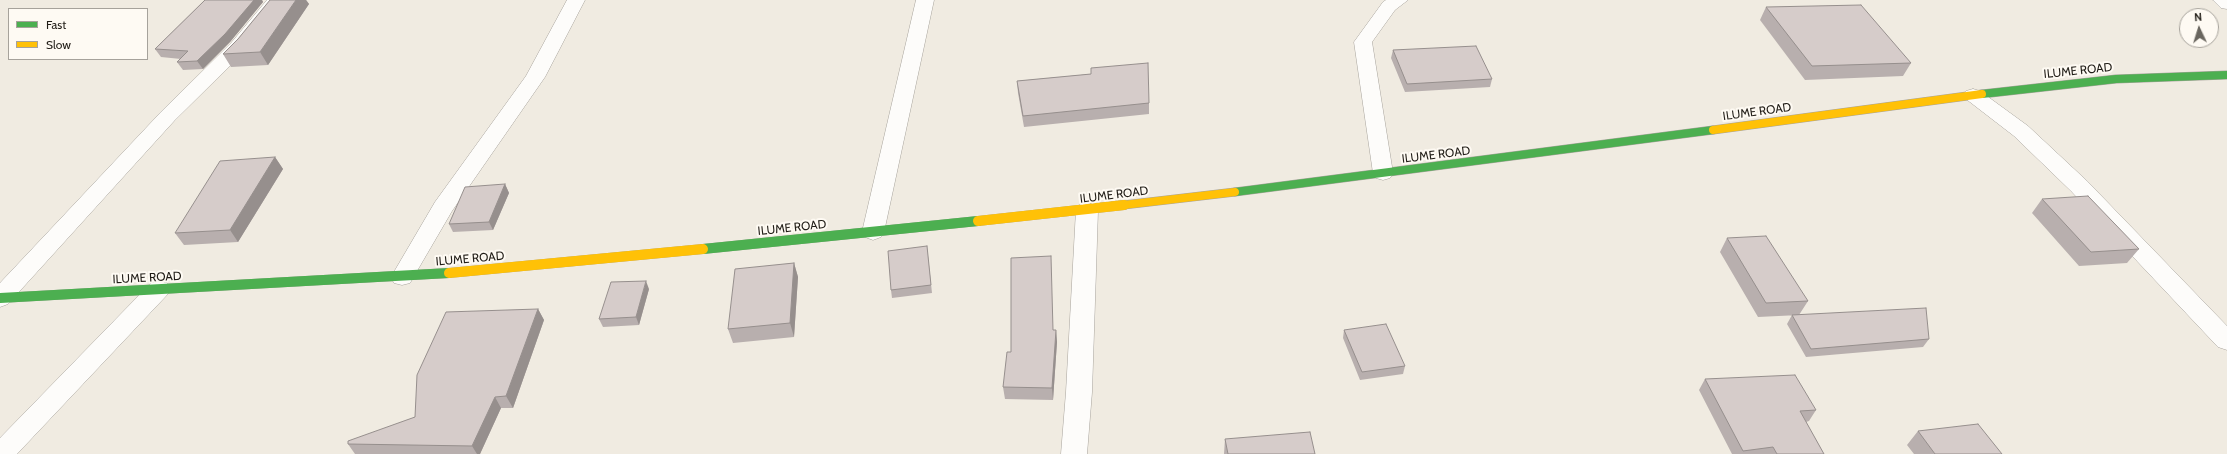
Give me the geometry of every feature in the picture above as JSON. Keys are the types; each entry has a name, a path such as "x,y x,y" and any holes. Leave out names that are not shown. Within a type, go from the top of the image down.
{"street":[{"path":"0,298 168,116 238,47 276,0"},
{"path":"402,277 443,207 535,77 576,0"},
{"path":"873,232 925,0"},
{"path":"1383,173 1363,42 1389,6 1399,0"},
{"path":"2222,0 2227,4"},
{"name":"ILUME ROAD","path":"0,298 402,277 873,232 1087,210 1383,173 1973,95 2116,79 2227,75"},
{"path":"1973,95 2021,131 2079,186 2227,341"},
{"path":"1074,454 1079,392 1087,210"},
{"path":"1,454 159,289"}],"building":[{"path":"205,0 254,0 225,34 197,61 177,62 188,51 155,49"},
{"path":"270,0 296,0 260,52 223,54 238,39"},
{"path":"1861,5 1911,63 1812,66 1766,7"},
{"path":"1476,46 1492,79 1407,84 1393,50"},
{"path":"1148,63 1149,103 1023,116 1017,81 1091,74 1091,68"},
{"path":"275,157 230,230 175,233 220,161"},
{"path":"505,184 489,222 449,224 465,187"},
{"path":"2088,196 2139,249 2091,252 2042,199"},
{"path":"1766,236 1808,301 1766,303 1727,238"},
{"path":"927,246 931,285 891,290 888,251"},
{"path":"1051,256 1053,330 1056,330 1052,388 1003,387 1007,352 1011,352 1011,258"},
{"path":"794,263 790,323 728,329 735,269"},
{"path":"646,281 636,317 599,319 611,282"},
{"path":"1926,308 1929,339 1811,349 1792,315"},
{"path":"538,309 506,396 495,397 472,446 348,444 348,441 415,417 417,375 446,312"},
{"path":"1386,324 1405,366 1362,372 1344,330"},
{"path":"1795,375 1816,410 1800,411 1824,454 1777,454 1773,447 1743,451 1705,379"},
{"path":"1978,424 2002,454 1935,454 1918,431"},
{"path":"1310,432 1315,454 1228,454 1225,439"}],"traffic: fast":[{"path":"1982,94 2116,79 2227,75"},
{"path":"1235,192 1713,130"},
{"path":"703,249 978,221"},
{"path":"0,298 402,277 449,273"}],"traffic: slow":[{"path":"1713,130 1982,94"},
{"path":"978,221 1235,192"},
{"path":"449,273 703,249"}]}
